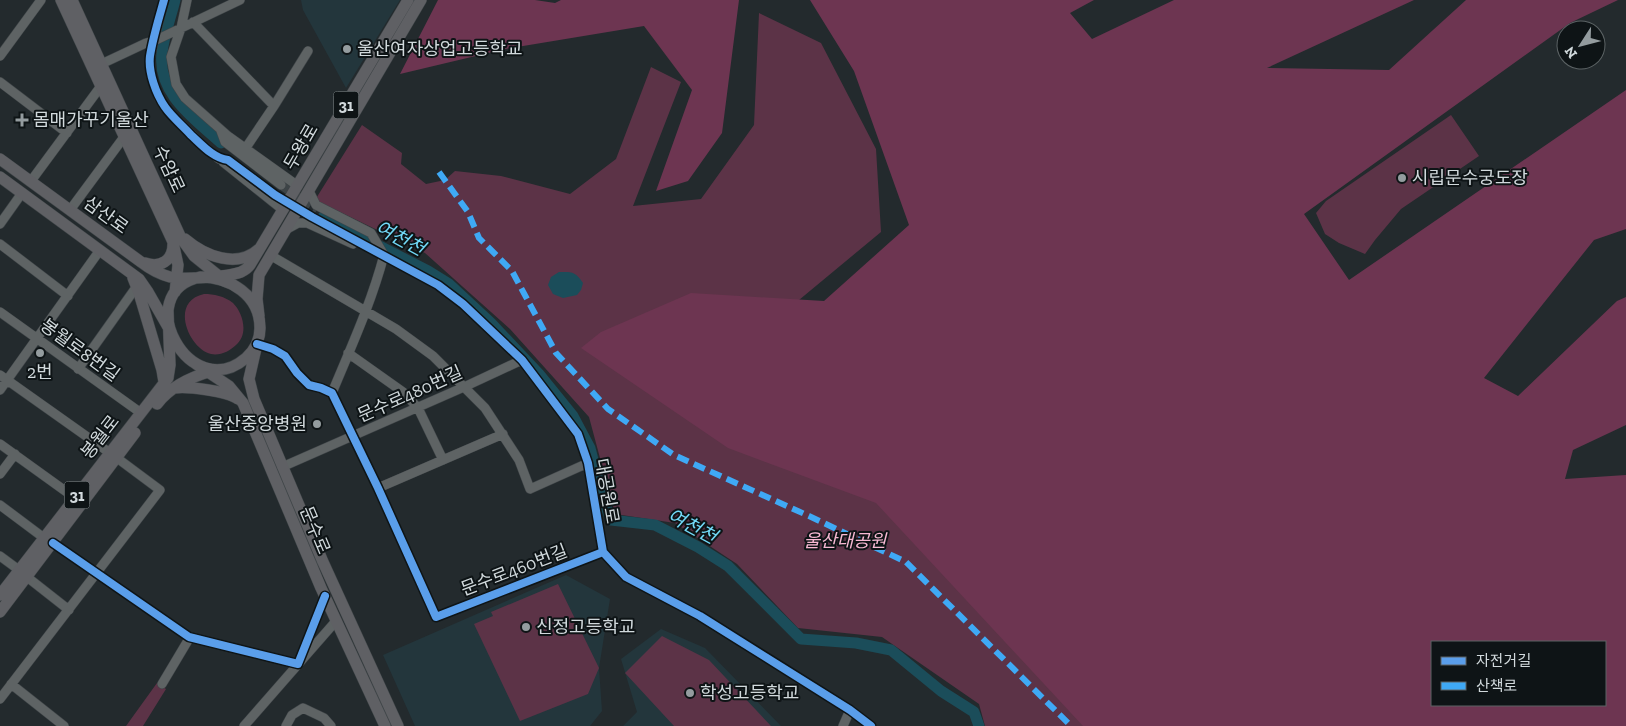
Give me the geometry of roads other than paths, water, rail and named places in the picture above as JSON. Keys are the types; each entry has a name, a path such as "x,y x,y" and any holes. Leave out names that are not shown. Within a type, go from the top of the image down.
{"main road":[{"name":"수암로","path":"61,0 97,66 185,245 194,256 228,282"},
{"name":"수암로","path":"72,0 97,66 101,86 173,242 176,255 177,278 174,292"},
{"name":"두왕로","path":"200,277 234,274 250,265 408,0"},
{"path":"170,331 185,354 196,364 213,371 239,364 250,355 257,344 260,332 257,299 257,280 259,275 422,0"},
{"name":"삼산로","path":"0,159 159,273 177,278 200,277"},
{"name":"삼산로","path":"0,177 143,284 170,331"},
{"path":"178,231 186,240 197,247 230,259 244,258 256,252 262,246"},
{"path":"142,262 155,265 164,263 172,253 173,242"},
{"path":"128,271 137,286 168,386 228,394 243,404"},
{"path":"174,292 187,281 200,277 215,278 240,288 247,294 258,316"},
{"name":"봉월로","path":"168,386 170,331 168,311 174,292"},
{"name":"문수로","path":"257,344 250,372 250,385 254,400 340,600 398,726"},
{"name":"봉월로","path":"0,595 23,573 49,540 75,498 114,455 142,413 151,406 168,386 213,371"},
{"name":"문수로","path":"213,371 230,386 243,404 336,621 385,726"},
{"path":"49,540 151,406"},
{"path":"0,612 23,573"},
{"path":"340,600 341,608 336,621 346,624 358,639"},
{"path":"359,671 355,658 358,654 364,655 370,666"}],"street":[{"path":"0,56 41,0"},
{"path":"164,0 150,58 152,75 159,98 165,108 200,143 275,195"},
{"path":"186,0 181,28 171,56 176,84 185,98 220,130 298,186"},
{"path":"97,66 240,0"},
{"path":"193,22 274,106"},
{"path":"245,149 308,51"},
{"path":"0,82 67,132"},
{"path":"31,181 101,86"},
{"path":"220,130 225,142 281,185"},
{"path":"70,210 124,137"},
{"path":"224,159 283,210"},
{"path":"310,191 313,214"},
{"path":"0,224 22,193"},
{"path":"286,229 313,214"},
{"path":"313,214 371,233 384,255 366,312 332,393"},
{"name":"대공원로","path":"313,214 369,252 384,255 438,285 463,304 522,360 578,434 588,463 603,552"},
{"path":"0,244 68,296"},
{"path":"0,390 4,378 37,339 100,250"},
{"path":"270,256 396,328 433,356 485,408 519,460 530,489 588,463"},
{"path":"78,369 137,286"},
{"name":"봉월로8번길","path":"0,312 142,413"},
{"path":"257,344 273,349 285,356 309,386 321,388 332,393 378,488 503,434"},
{"path":"348,352 403,392 418,408 443,460"},
{"name":"문수로480번길","path":"282,467 522,360"},
{"path":"0,699 160,490 114,455 4,378"},
{"path":"0,444 75,498"},
{"path":"0,474 15,454"},
{"name":"문수로460번길","path":"378,488 436,617 603,552"},
{"path":"0,504 190,637 298,664"},
{"path":"603,552 626,577 700,616 850,710 870,726"},
{"path":"0,556 69,610"},
{"path":"298,664 325,596"},
{"path":"244,726 336,621"},
{"path":"162,684 190,637"},
{"path":"11,684 64,726"},
{"path":"286,726 292,715 304,708 324,718 331,726"},
{"path":"843,726 850,710"}],"water":[{"path":"559,272 573,273 578,276 583,283 577,295 563,298 553,294 548,285 551,277"}],"waterway":[{"name":"여천천","path":"175,0 162,53 162,68 165,81 180,104 221,143"},
{"name":"여천천","path":"323,217 428,271 449,284 491,323 539,374 573,416 590,448 603,499 611,520 655,525 698,547 728,566 801,639 856,643 891,650 941,691 974,712 979,726"}],"tunnel":[{"path":"281,185 317,210"},
{"path":"275,195 312,217"}],"place":[{"name":"울산여자상업고등학교","path":"347,49"},
{"name":"몸매가꾸기울산","path":"22,120"},
{"name":"시립문수궁도장","path":"1402,178"},
{"name":"2번","path":"40,353"},
{"name":"울산중앙병원","path":"317,424"},
{"name":"신정고등학교","path":"526,627"},
{"name":"학성고등학교","path":"690,693"}],"park label":[{"name":"울산대공원","path":"845,541"}]}
